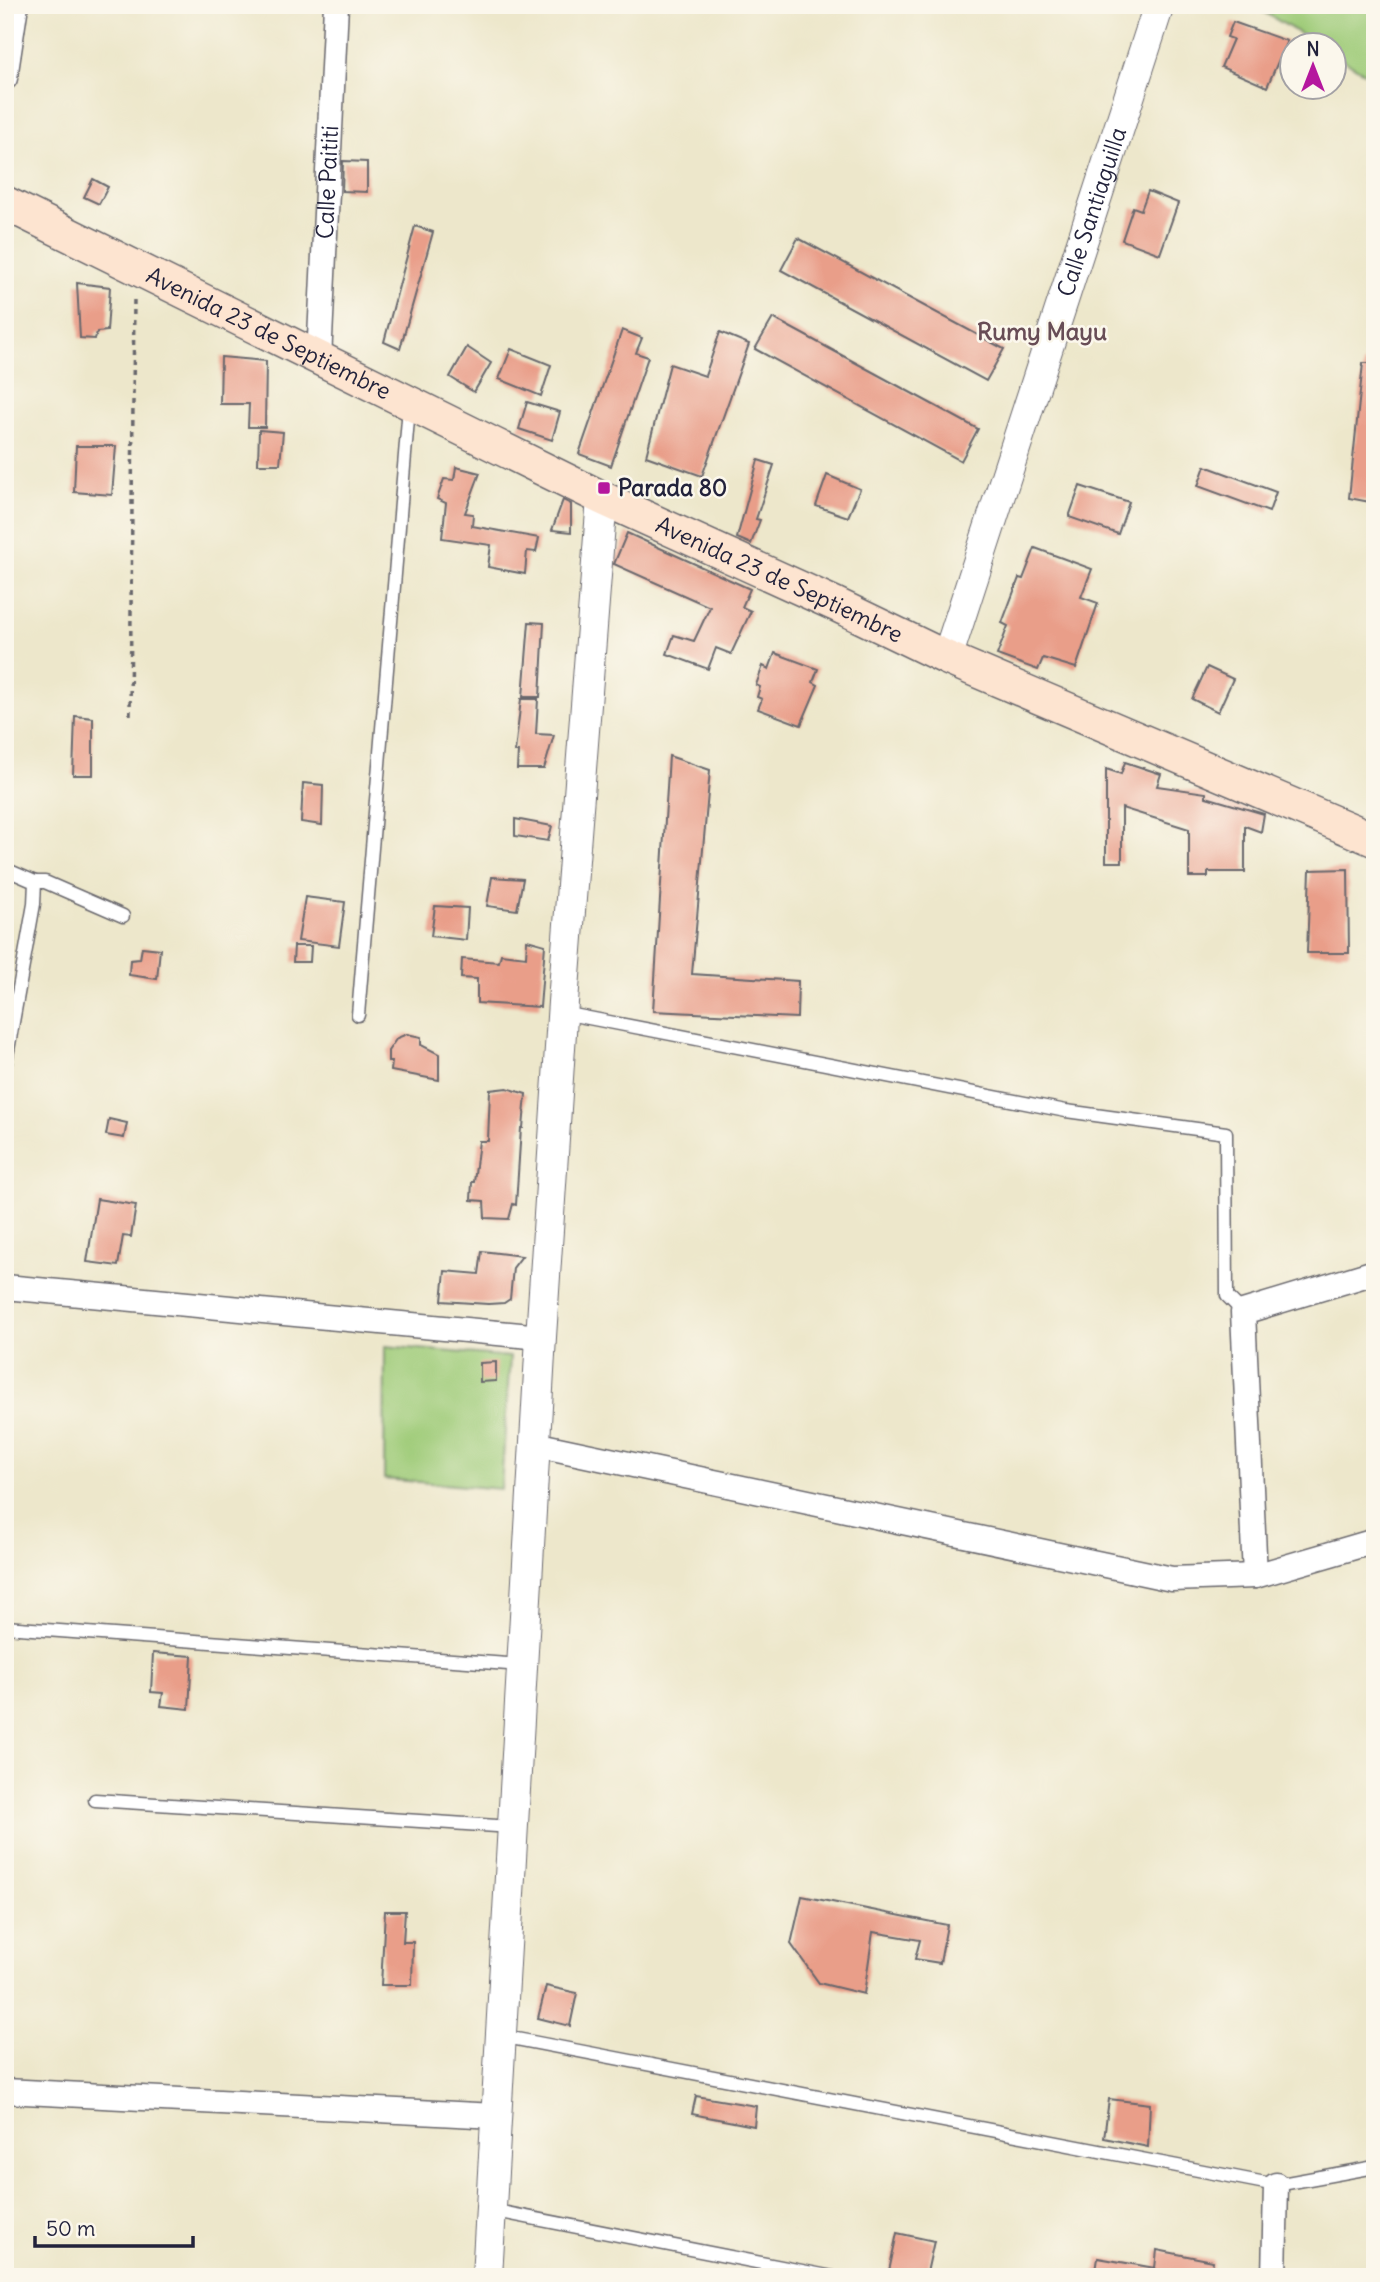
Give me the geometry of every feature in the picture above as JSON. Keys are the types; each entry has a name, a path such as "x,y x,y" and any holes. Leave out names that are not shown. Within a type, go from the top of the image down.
{"main road":[{"name":"Avenida 23 de Septiembre","path":"5,203 602,498 947,658 1375,841"}],"street":[{"path":"5,78 16,5"},
{"name":"Calle Paititi","path":"319,359 336,5"},
{"name":"Calle Santiaguilla","path":"947,658 1159,5"},
{"path":"487,2277 534,1444 562,1013 602,498"},
{"path":"1255,1576 1243,1312 1375,1272"},
{"path":"5,1287 541,1337"},
{"path":"534,1444 1172,1579 1255,1576 1375,1541"},
{"path":"5,2091 496,2116"},
{"path":"1274,2277 1276,2185"}],"lane":[{"path":"358,1015 409,403"},
{"path":"5,869 35,882 44,882 123,916"},
{"path":"5,1067 34,904 35,882"},
{"path":"562,1013 1066,1111 1226,1133 1227,1296 1243,1312"},
{"path":"5,1627 521,1665"},
{"path":"94,1800 512,1827"},
{"path":"500,2036 1276,2185 1375,2167"},
{"path":"491,2210 833,2277"}],"path":[{"path":"130,715 134,267"}],"green space":[{"path":"1252,5 1375,5 1375,79 1348,63 1348,32 1297,32"},
{"path":"385,1346 510,1357 501,1489 384,1479"}],"building":[{"path":"1233,22 1278,38 1278,62 1267,87 1221,67 1233,39 1227,37"},
{"path":"343,161 367,162 367,192 342,191"},
{"path":"93,179 108,187 99,204 84,197"},
{"path":"1148,191 1178,203 1160,254 1122,240 1133,207 1141,210"},
{"path":"415,226 433,232 400,349 384,342"},
{"path":"798,238 1004,349 986,381 781,270"},
{"path":"77,283 110,287 107,331 97,332 95,339 80,338"},
{"path":"773,318 978,429 961,461 755,349"},
{"path":"622,330 642,338 636,353 648,357 611,466 579,454"},
{"path":"720,332 749,344 702,476 646,456 670,364 705,376"},
{"path":"467,347 491,363 474,392 450,377"},
{"path":"511,349 551,365 541,396 499,379"},
{"path":"221,357 266,361 265,427 248,427 249,404 220,404"},
{"path":"1363,363 1375,363 1375,503 1349,498"},
{"path":"527,402 560,412 552,440 519,429"},
{"path":"259,430 283,432 280,464 258,464"},
{"path":"76,446 116,446 112,495 74,492"},
{"path":"758,460 774,465 756,519 760,520 751,544 737,538"},
{"path":"1205,466 1276,492 1269,512 1198,486"},
{"path":"456,467 480,473 465,513 473,514 472,526 539,538 536,552 527,551 525,574 488,567 491,545 442,538 446,503 437,499 444,479 454,480"},
{"path":"827,475 860,489 848,517 816,506"},
{"path":"1080,486 1129,502 1118,534 1069,517"},
{"path":"563,500 571,504 571,532 552,530"},
{"path":"627,533 750,589 742,607 751,611 731,654 716,648 708,669 667,654 674,635 694,641 710,607 614,564"},
{"path":"1035,548 1092,569 1081,597 1098,603 1076,668 1043,658 1038,670 997,655 1008,626 1002,623 1019,578 1023,579"},
{"path":"529,622 544,623 540,697 523,697"},
{"path":"775,653 818,669 813,682 818,685 801,725 758,709 762,699 757,697 760,687 756,685 763,666 769,669"},
{"path":"1207,667 1233,679 1218,712 1192,699"},
{"path":"521,699 538,699 536,734 554,735 544,769 517,769 518,752 515,752"},
{"path":"75,716 93,718 93,775 73,775"},
{"path":"669,756 710,770 692,974 798,981 797,1018 653,1011"},
{"path":"1125,762 1161,774 1157,786 1206,793 1206,797 1264,814 1261,832 1245,826 1245,872 1208,872 1208,877 1189,877 1189,829 1122,808 1122,862 1106,862 1106,769 1121,774"},
{"path":"303,783 323,785 322,825 301,822"},
{"path":"515,819 552,826 548,841 515,836"},
{"path":"1348,869 1349,953 1307,953 1310,870"},
{"path":"492,877 523,879 517,910 487,906"},
{"path":"305,897 345,902 339,946 298,941"},
{"path":"435,906 468,908 466,940 431,936"},
{"path":"527,940 545,945 540,1007 477,1003 477,979 461,978 462,959 499,962 501,954 526,957"},
{"path":"294,946 311,946 310,962 293,962"},
{"path":"142,947 160,949 157,979 129,975 130,960 140,959"},
{"path":"407,1034 421,1037 421,1045 439,1054 439,1080 391,1071 392,1062 388,1062 388,1051 397,1038"},
{"path":"507,1088 526,1094 516,1205 513,1204 509,1219 485,1218 484,1201 471,1200 472,1182 479,1141 488,1141 490,1090"},
{"path":"109,1119 127,1123 124,1138 106,1135"},
{"path":"97,1199 136,1205 131,1237 123,1236 118,1266 87,1262"},
{"path":"482,1251 522,1256 513,1268 510,1299 504,1303 488,1304 442,1301 445,1271 479,1274"},
{"path":"496,1362 496,1381 480,1382 480,1363"},
{"path":"153,1653 192,1656 189,1709 161,1706 163,1693 151,1692"},
{"path":"802,1896 947,1925 940,1963 915,1959 920,1940 873,1932 864,1994 819,1983 791,1944"},
{"path":"385,1911 405,1911 403,1942 413,1942 412,1985 381,1985"},
{"path":"546,1986 577,1993 570,2026 538,2018"},
{"path":"696,2096 756,2106 754,2126 692,2114"},
{"path":"1109,2099 1150,2104 1148,2147 1104,2138"},
{"path":"897,2233 934,2241 926,2277 889,2271"},
{"path":"1157,2250 1213,2261 1211,2277 1174,2271 1173,2277 1095,2277 1098,2258 1155,2268"}],"place":[{"name":"Parada 80","path":"604,488"}],"district":[{"name":"Rumy Mayu","path":"1042,332"}]}
